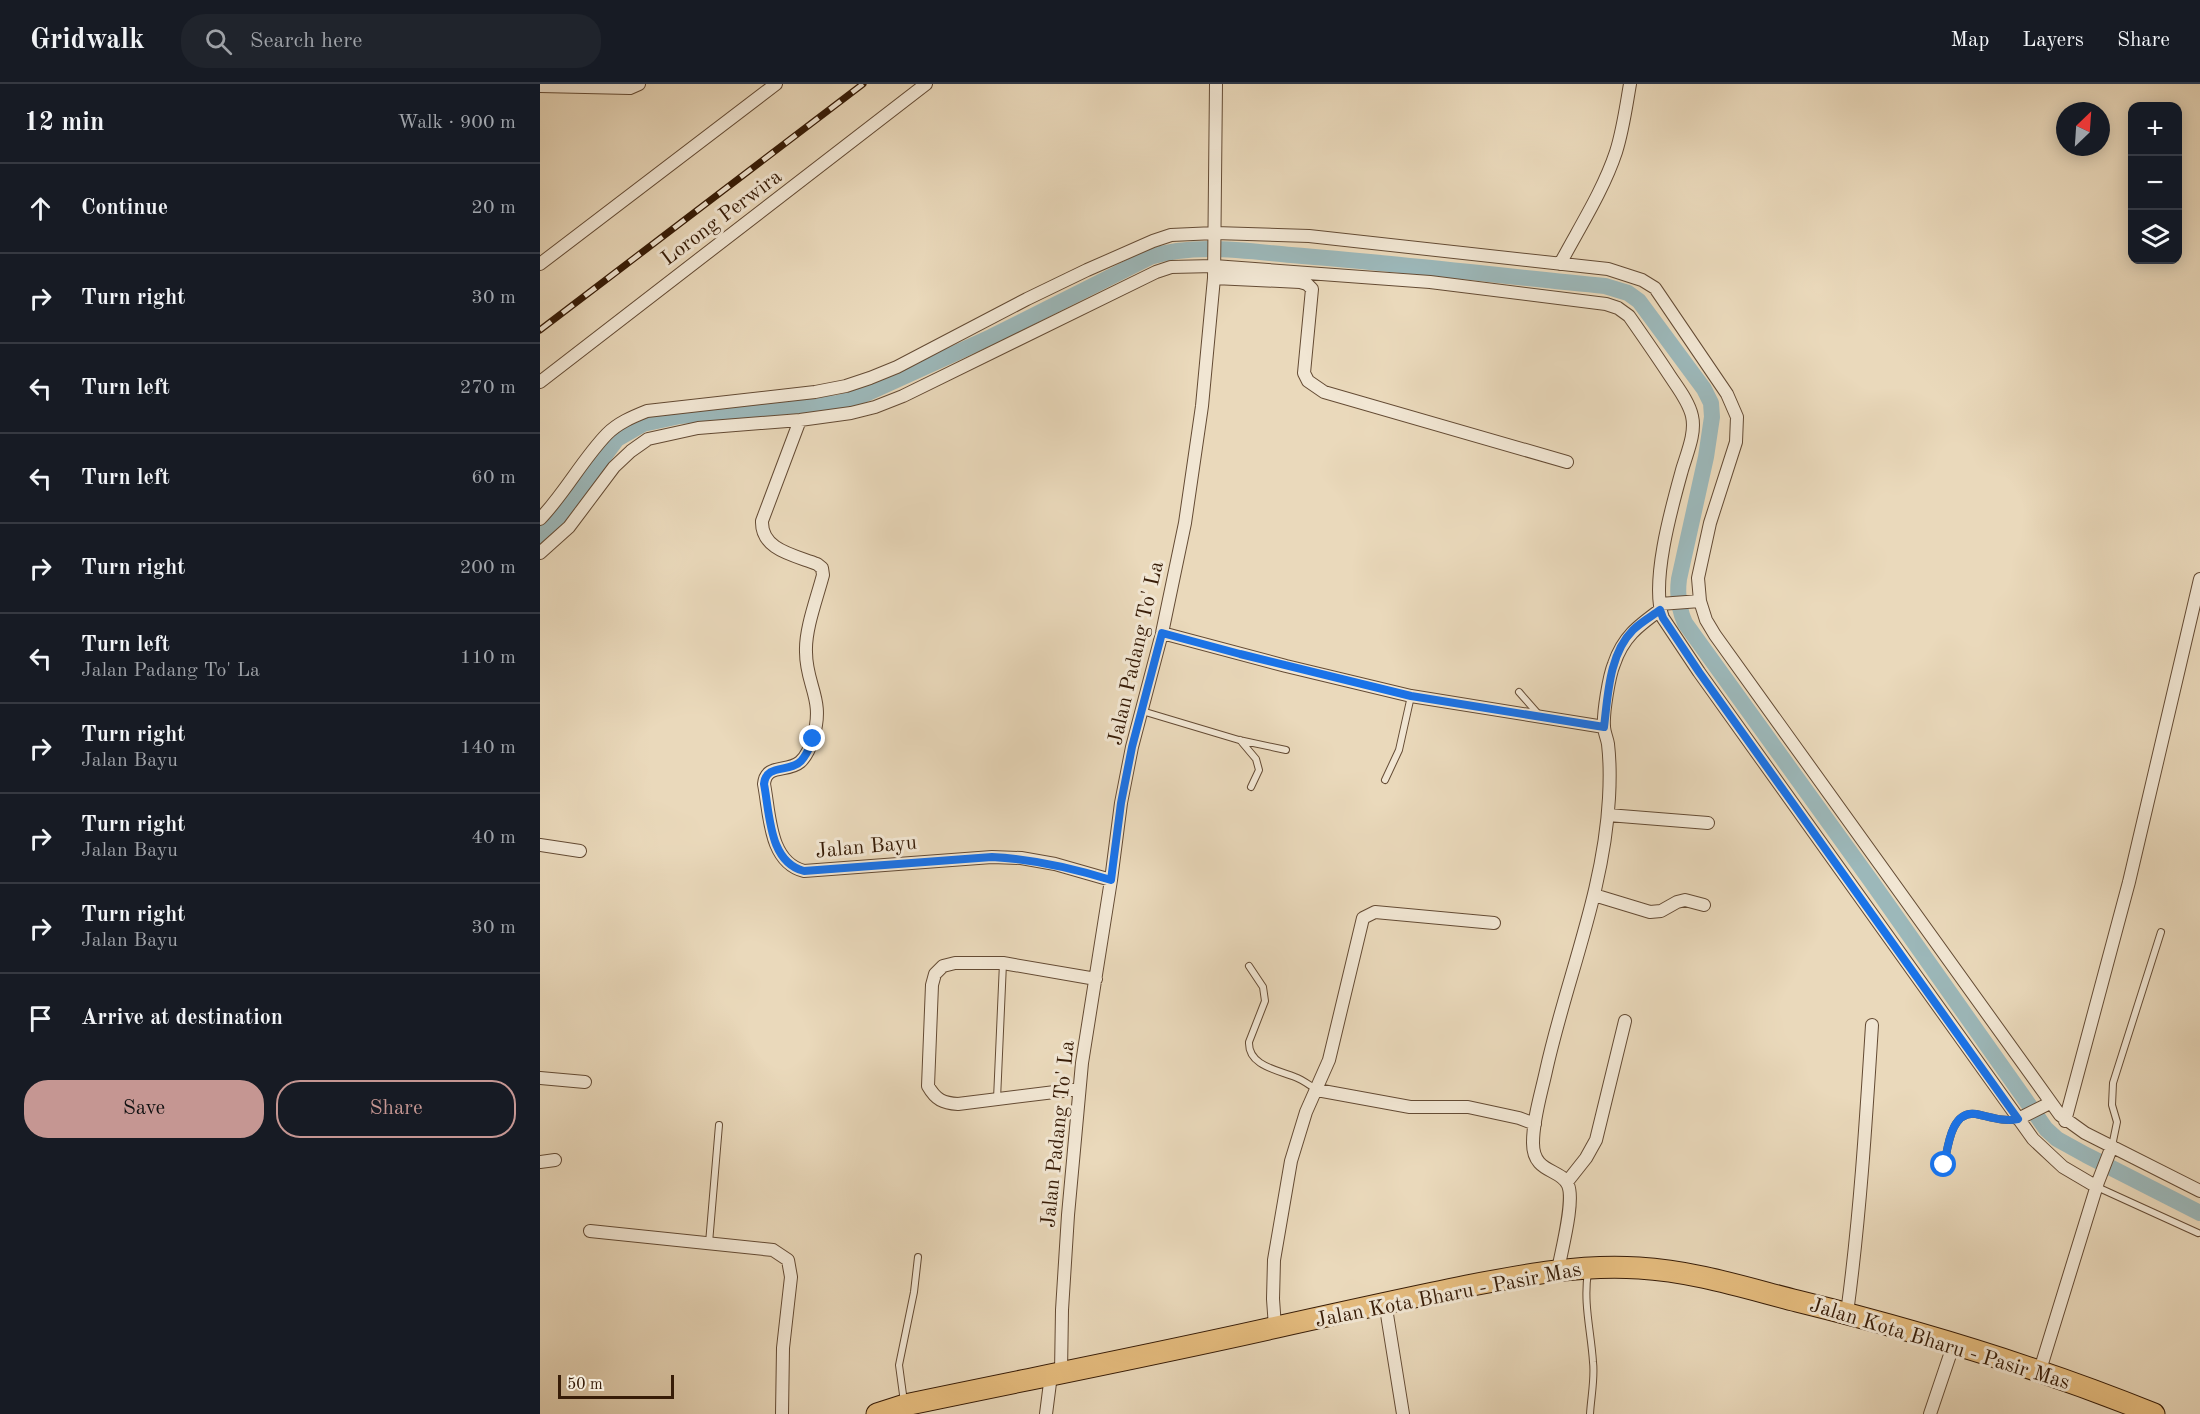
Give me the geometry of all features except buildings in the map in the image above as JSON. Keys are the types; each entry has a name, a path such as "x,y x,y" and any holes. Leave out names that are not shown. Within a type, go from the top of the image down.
{"highway":[{"name":"Jalan Kota Bharu - Pasir Mas","path":"877,1414 904,1405 1275,1328 1385,1302 1558,1270 1589,1267 1642,1268 1704,1277 1847,1313 2040,1370 2154,1414"}],"street":[{"path":"540,86 630,88 639,84"},
{"path":"540,264 776,84"},
{"name":"Lorong Perwira","path":"540,382 926,84"},
{"name":"Jalan Padang To' La","path":"1046,1414 1056,1374 1079,1089 1121,803 1141,711 1162,633 1193,477 1214,268 1216,84"},
{"path":"1560,264 1597,196 1616,153 1630,84"},
{"path":"540,519 567,488 607,434 629,418 647,411 728,403 846,386 897,367 1027,299 1153,240 1171,235 1308,236 1608,269 1642,280 1655,288 1727,394 1737,417 1736,442 1700,562 1697,601 1706,620 2046,1105 2111,1149 2200,1191"},
{"path":"540,553 569,527 614,467 648,439 698,428 800,420 859,411 903,396 1156,272 1171,267 1430,282 1606,304 1618,308 1629,316 1685,399 1693,417 1692,436 1674,500 1663,553 1660,584 1663,618 1699,672 2022,1118 2033,1139 2051,1157 2077,1177 2098,1184"},
{"path":"1214,268 1299,282 1312,289 1304,373 1308,381 1324,392 1567,462"},
{"name":"Jalan Bayu","path":"800,420 762,521 762,533 768,542 817,564 822,568 823,575 806,642 806,654 818,705 813,739 801,762 792,767 773,770 764,779 776,846 783,859 793,868 804,871 934,860 1021,858 1055,864 1111,880"},
{"path":"2065,1120 2128,882 2200,579"},
{"path":"1558,1270 1569,1205 1569,1187 1534,1155 1533,1143 1553,1041 1602,862 1608,814 1609,762 1604,727 1613,665 1622,645 1634,630 1662,606 1697,601"},
{"path":"1162,633 1411,696 1604,727"},
{"path":"1608,814 1708,823"},
{"path":"540,845 580,851"},
{"path":"1594,895 1650,912 1661,911 1685,900 1704,905"},
{"path":"1275,1328 1273,1299 1275,1260 1282,1209 1299,1133 1329,1060 1363,918 1375,912 1494,923"},
{"path":"1079,1089 958,1104 945,1103 934,1097 928,1086 932,985 936,974 943,966 955,963 1003,963 1096,979"},
{"path":"1566,1182 1586,1158 1596,1140 1625,1021"},
{"path":"1847,1313 1863,1169 1872,1025"},
{"path":"540,1078 585,1082"},
{"path":"1317,1090 1410,1107 1468,1107 1519,1118 1535,1124"},
{"path":"2022,1118 2046,1105"},
{"path":"2040,1370 2111,1149"},
{"path":"540,1162 555,1160"},
{"path":"590,1231 773,1250 788,1260 791,1277 783,1348 782,1414"},
{"path":"1385,1302 1403,1414"},
{"path":"1930,1414 1954,1343"}],"lane":[{"path":"1519,692 1540,716"},
{"path":"1385,780 1399,750 1411,696"},
{"path":"1141,711 1239,740 1286,750"},
{"path":"1239,740 1256,759 1259,770 1251,787"},
{"path":"2111,1149 2117,1122 2112,1105 2113,1083 2161,932"},
{"path":"997,1100 1003,963"},
{"path":"1249,966 1263,987 1265,1001 1249,1042 1249,1049 1268,1067 1294,1077 1317,1090"},
{"path":"1944,1165 1953,1130 1961,1117 1967,1114 2000,1120 2022,1118"},
{"path":"708,1244 719,1125"},
{"path":"2098,1184 2198,1233"},
{"path":"904,1405 899,1365 914,1292 918,1257"},
{"path":"1589,1267 1585,1294 1594,1363 1590,1414"}],"waterway":[{"path":"540,536 554,524 617,439 643,424 680,416 838,403 859,397 991,337 1150,257 1167,253 1202,249 1256,252 1605,286 1628,293 1639,301 1704,389 1711,403 1712,417 1706,457 1679,579 1679,601 1685,623 2046,1129 2057,1139 2086,1155 2200,1213"}],"railway":[{"path":"540,330 863,84"}],"route":[{"path":"813,739 801,762 792,767 773,770 764,779 776,846 783,859 793,868 804,871 934,860 1021,858 1055,864 1111,880 1121,803 1132,747 1162,633 1411,696 1604,727 1613,665 1622,645 1634,630 1660,610 1699,672 2018,1119 2000,1120 1977,1114 1967,1114 1961,1117 1953,1130 1944,1165"}]}
